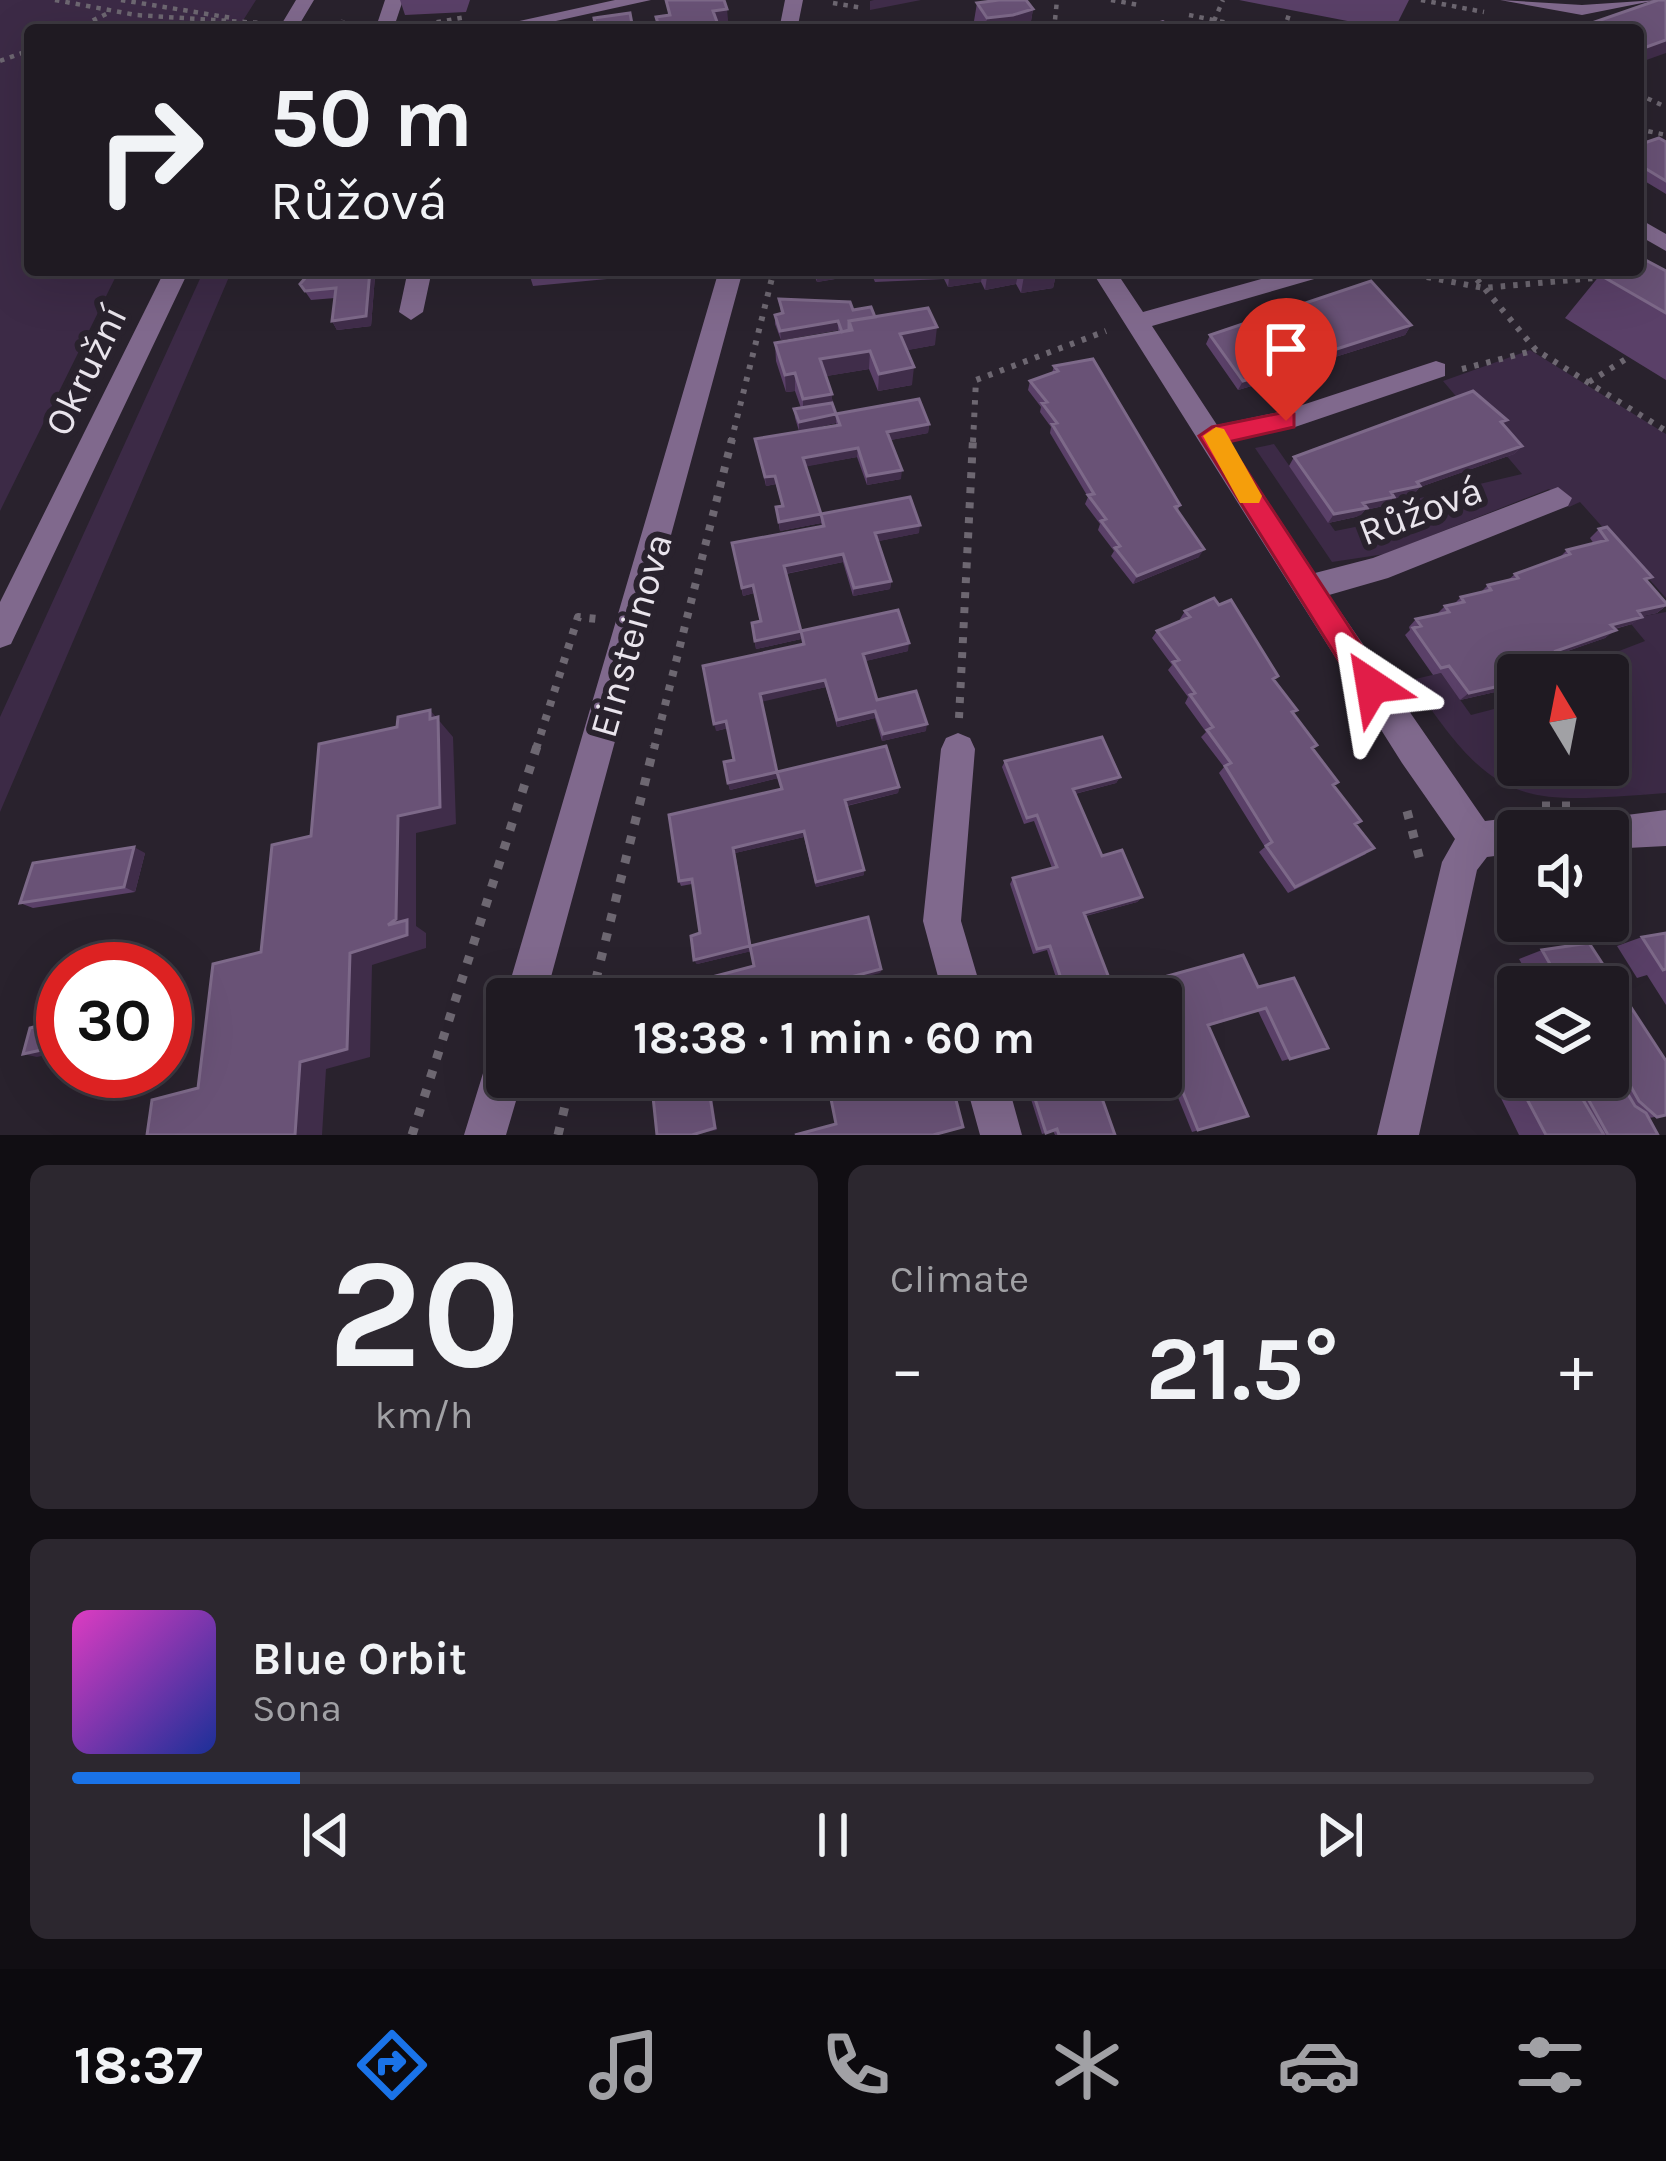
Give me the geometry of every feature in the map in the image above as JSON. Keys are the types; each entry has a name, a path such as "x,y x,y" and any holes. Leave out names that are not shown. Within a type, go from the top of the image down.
{"street":[{"path":"280,24 304,0"},
{"path":"519,24 642,0"},
{"path":"1509,0 1582,10 1648,0"},
{"name":"Okružní","path":"0,634 174,276"},
{"path":"411,311 419,276"},
{"name":"Einsteinova","path":"531,978 729,276"},
{"path":"1106,276 1130,330 1212,436 1478,840"},
{"path":"1130,330 1300,276"},
{"path":"1212,436 1286,421 1436,370"},
{"name":"Růžová","path":"1308,588 1391,564 1558,498"},
{"path":"958,749 942,921 958,978"},
{"path":"1629,823 1666,828"},
{"path":"1398,1135 1455,875 1465,851 1497,832"},
{"path":"485,1135 496,1098"},
{"path":"991,1098 1001,1135"}],"path":[{"path":"56,0 111,12 244,24"},
{"path":"121,0 260,24"},
{"path":"1111,0 1123,2"},
{"path":"1214,21 1222,0"},
{"path":"833,3 863,8"},
{"path":"1287,24 1291,11"},
{"path":"86,24 111,12"},
{"path":"341,24 343,20"},
{"path":"596,978 772,276"},
{"path":"1421,276 1484,288 1610,276"},
{"path":"1474,276 1536,350 1666,431"},
{"path":"958,749 976,380 1115,327 1130,330"},
{"path":"1436,370 1467,370 1536,350"},
{"path":"1589,382 1629,357"},
{"path":"412,1135 578,617 635,622"},
{"path":"1397,793 1418,836 1418,881"},
{"path":"558,1135 567,1098"}],"shaded area":[{"path":"0,0 256,0 241,24 24,24 24,276 116,276 0,511"},
{"path":"201,276 229,276 0,812 0,717"},
{"path":"1530,350 1666,434 1666,598 1580,502 1569,507 1549,489 1385,554 1332,562 1255,448 1274,444 1335,531 1395,519 1386,506 1522,474 1443,381"},
{"path":"1666,612 1666,793 1576,798 1543,796 1510,786 1629,786 1629,654 1611,654 1645,641 1627,619"},
{"path":"1441,673 1471,715 1497,708 1497,779 1466,753 1411,680"}],"building":[{"path":"666,0 724,0 727,9 713,11 718,24 658,24 656,17 670,15"},
{"path":"1026,0 1033,9 987,18 977,3"},
{"path":"1666,0 1666,40 1644,48 1644,24 1589,24"},
{"path":"630,13 632,24 595,24 594,18"},
{"path":"1659,138 1666,142 1666,181 1644,168 1644,143"},
{"path":"1644,259 1666,271 1666,313 1602,276 1644,276"},
{"path":"307,276 369,276 366,316 332,321 336,288 305,291 300,284"},
{"path":"1371,281 1411,325 1243,381 1210,335"},
{"path":"779,299 850,302 853,310 871,307 875,317 849,321 849,330 842,332 838,321 780,331 775,315 783,313"},
{"path":"928,308 937,327 900,334 914,367 879,374 870,351 820,359 832,394 803,399 795,373 785,375 775,343 852,330 849,321"},
{"path":"1093,359 1180,505 1175,507 1204,549 1137,576 1115,548 1120,546 1088,495 1094,494 1052,424 1057,423 1042,403 1047,402 1030,381 1058,371 1054,366"},
{"path":"1473,391 1507,420 1501,422 1522,446 1417,482 1420,486 1391,492 1394,497 1363,503 1367,508 1334,514 1294,457"},
{"path":"919,399 929,424 887,432 902,470 867,476 858,448 803,458 821,514 779,522 776,507 783,506 775,476 765,477 755,439 840,425 836,414"},
{"path":"832,403 836,414 799,422 794,409"},
{"path":"910,497 920,525 875,533 891,581 854,588 843,554 784,566 801,631 755,641 752,623 761,621 753,585 742,588 732,543 824,526 821,514"},
{"path":"1607,527 1652,577 1645,579 1666,605 1638,611 1642,617 1611,625 1616,630 1556,651 1558,654 1497,654 1497,687 1469,693 1449,666 1441,668 1413,628 1421,626 1416,619 1449,612 1445,606 1464,602 1461,597 1491,590 1488,585 1518,578 1515,574 1570,554 1567,550 1607,540 1599,529"},
{"path":"1214,598 1219,605 1231,600 1278,676 1273,679 1297,710 1292,712 1317,745 1312,748 1338,782 1333,785 1361,821 1355,824 1374,848 1295,887 1266,846 1272,842 1225,766 1231,763 1207,730 1213,727 1173,662 1179,660 1157,631 1190,617 1185,611"},
{"path":"898,610 909,643 863,654 877,700 916,691 927,724 883,734 875,711 837,720 825,680 760,694 777,772 728,783 724,762 734,760 726,721 714,724 703,666 804,644 801,631"},
{"path":"430,710 430,719 438,717 440,807 398,816 396,919 388,925 407,920 407,935 350,953 347,1049 300,1062 295,1135 147,1135 152,1100 192,1098 192,1090 198,1088 213,964 261,952 272,845 311,836 319,744 397,727 398,717"},
{"path":"1102,737 1120,777 1073,789 1102,856 1122,850 1142,897 1084,913 1109,978 1061,978 1050,946 1037,949 1013,878 1057,867 1037,815 1027,818 1005,761"},
{"path":"886,746 899,787 845,800 864,870 816,882 804,831 733,848 750,946 694,960 691,936 700,933 692,879 679,881 669,815 782,789 777,772"},
{"path":"134,847 124,887 20,903 33,863"},
{"path":"868,917 881,969 847,978 708,978 754,966 750,946"},
{"path":"1666,933 1666,969 1663,970 1642,937"},
{"path":"1589,943 1604,966 1551,966 1542,950"},
{"path":"1243,955 1258,987 1294,978 1328,1048 1290,1059 1266,1008 1208,1025 1248,1116 1198,1130 1182,1090 1182,978 1160,978"},
{"path":"1629,1004 1666,1061 1666,1115 1657,1117 1639,1101 1629,1083"},
{"path":"36,1026 36,1051 23,1054 30,1028"},
{"path":"1629,1096 1658,1135 1608,1135 1588,1098"},
{"path":"653,1098 710,1098 715,1128 692,1135 657,1135"},
{"path":"955,1098 963,1127 933,1135 795,1135 836,1124 831,1099"},
{"path":"1035,1098 1102,1098 1115,1135 1059,1135 1057,1129 1046,1133"},
{"path":"1526,1098 1582,1098 1604,1135 1546,1135"}],"slow traffic":[{"path":"1216,436 1212,436 1250,496"}],"route":[{"path":"1286,421 1212,436 1372,686"}]}
